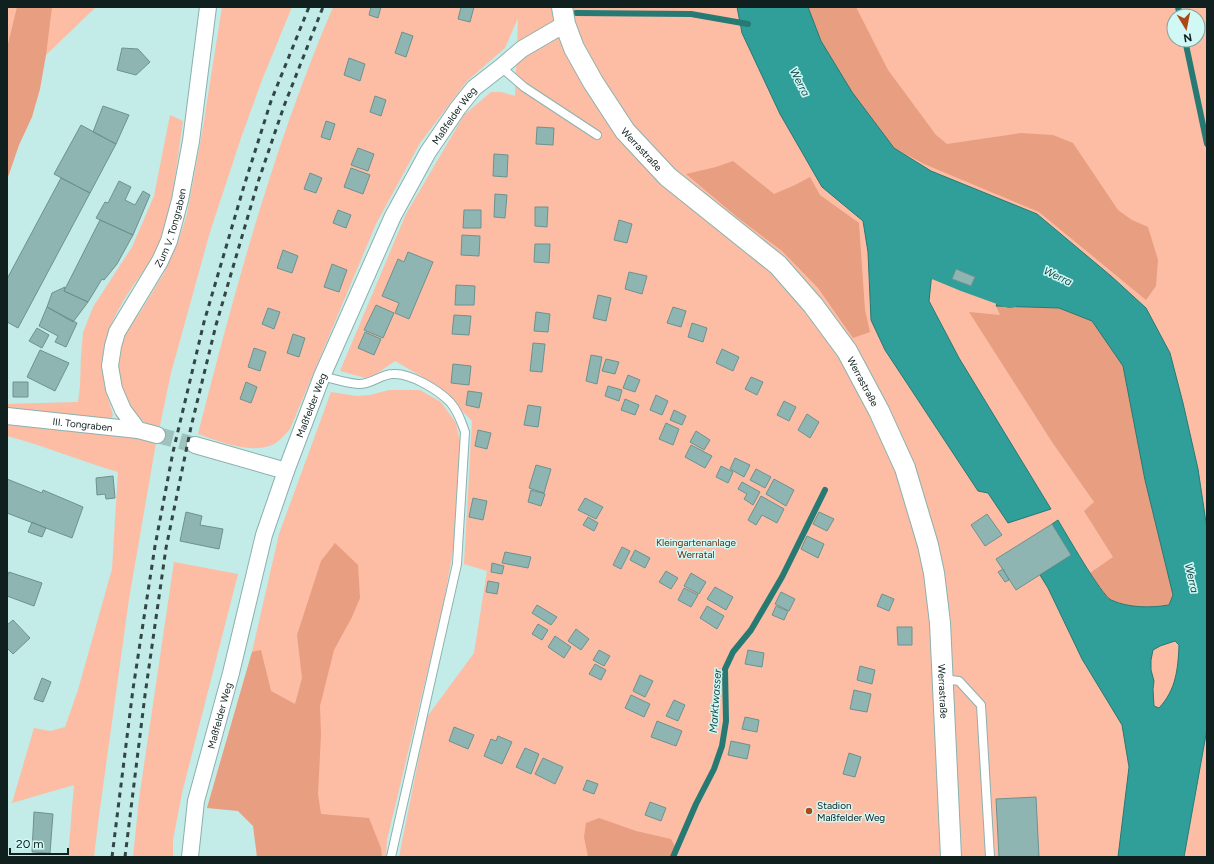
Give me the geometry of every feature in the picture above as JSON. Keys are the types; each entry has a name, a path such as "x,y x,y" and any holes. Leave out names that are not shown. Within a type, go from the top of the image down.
{"street":[{"name":"Zum V. Tongraben","path":"138,430 123,410 114,389 110,366 113,346 117,332 160,261 169,241 180,200 191,141 208,7"},
{"name":"Maßfelder Weg","path":"190,857 196,801 231,673 264,535 286,471 322,376 393,216 428,152 458,108 474,88 501,68 563,16"},
{"name":"Werrastraße","path":"563,16 574,48 593,82 626,131 668,177 778,265 813,305 847,351 879,411 905,468 927,538 934,573 940,623 951,857"},
{"name":"III. Tongraben","path":"7,416 138,430 157,435"},
{"path":"195,445 286,471"}],"lane":[{"path":"501,68 524,87 597,135"},
{"path":"322,376 359,384 369,383 393,374 410,377 422,382 450,402 460,416 465,432 457,564 391,857"},
{"path":"942,678 960,681 981,704 990,857"}],"green space":[{"path":"7,7 96,7 46,55 7,85"},
{"path":"222,7 292,7 262,80 210,232 171,373 159,430 144,422 132,409 126,399 120,382 118,366 120,351 123,335 139,314 164,273 178,242 187,214 202,133"},
{"name":"Kleingartenanlage Werratal","path":"333,7 1207,7 1207,857 1184,857 1205,742 1139,857 399,857 427,717 474,653 487,571 464,564 472,421 438,386 395,361 369,379 340,371 406,214 464,115 491,92 501,92 515,96 518,18 505,48 467,81 420,143 376,224 290,429 274,444 265,447 246,448 198,434 241,272 292,112"},
{"path":"170,115 183,121 174,183 164,229 154,255 132,287 114,318 103,351 102,363 104,380 113,416 109,420 7,411 7,404 78,402 83,333 93,307 132,247 154,196"},
{"path":"389,390 420,390 441,402 456,423 460,442 453,551 443,606 387,840 386,857 258,857 253,791 207,808 252,652 279,534 331,392 357,396 370,395"},
{"path":"7,423 131,437 156,443 129,599 94,857 68,857 74,785 12,803 34,728 50,731 65,727 78,690 112,569 118,472 7,436"},
{"path":"174,562 238,574 182,793 173,840 173,857 133,857 139,799"}],"shaded area":[{"path":"17,7 52,7 40,89 32,117 19,145 7,180 7,48"},
{"path":"808,7 856,7 888,70 936,135 947,144 1021,133 1053,135 1073,143 1118,210 1132,220 1148,227 1158,260 1156,286 1146,300 1039,212 924,164 894,148 852,92 821,41"},
{"path":"733,161 774,194 810,177 820,195 859,223 865,310 870,332 853,338 818,288 782,251 737,217 686,174 716,167"},
{"path":"996,306 1059,308 1092,321 1123,366 1145,480 1173,595 1169,605 1136,607 1109,600 1090,573 1113,557 1084,511 1094,502 1052,442 969,312 1000,315"},
{"path":"335,543 358,565 360,598 352,617 334,650 320,706 321,735 318,794 321,814 369,818 381,848 382,857 257,857 253,826 238,811 207,808 252,652 261,650 271,691 295,704 302,678 297,635 321,561"},
{"path":"599,818 636,831 671,839 677,850 676,857 588,857 584,837 586,823"}],"water":[{"name":"Werra","path":"737,7 808,7 821,41 852,92 894,148 931,171 1037,214 1111,276 1146,308 1170,353 1198,469 1207,529 1207,729 1184,857 1118,857 1129,767 1122,725 1082,659 1048,588 1040,575 1071,555 1052,524 1058,520 1092,576 1106,596 1111,600 1125,605 1154,607 1169,605 1173,595 1145,480 1123,366 1092,321 1059,308 996,306 1002,290 1000,285 949,266 933,263 929,301 959,358 1051,509 1008,523 988,493 978,491 885,350 871,320 868,252 863,221 822,187 780,114 742,33","holes":["1175,641 1179,645 1177,671 1173,686 1165,701 1159,708 1154,706 1154,681 1151,670 1153,650"]}],"building":[{"path":"371,7 381,7 378,18 369,15"},
{"path":"461,7 474,7 470,22 458,19"},
{"path":"402,32 413,36 406,57 395,53"},
{"path":"122,48 138,49 150,62 136,75 117,70"},
{"path":"349,58 365,64 360,81 344,75"},
{"path":"375,96 386,100 381,116 370,112"},
{"path":"103,106 129,115 116,144 93,132"},
{"path":"326,121 335,124 330,140 321,137"},
{"path":"81,125 116,144 90,193 54,174"},
{"path":"537,127 554,128 553,145 536,144"},
{"path":"358,148 374,154 368,171 351,165"},
{"path":"494,154 508,155 507,177 493,176"},
{"path":"351,168 370,175 363,194 344,187"},
{"path":"310,173 322,178 316,193 304,189"},
{"path":"61,178 90,193 18,328 7,322 7,279"},
{"path":"119,181 131,187 125,200 135,205 143,191 150,195 133,235 96,218 105,202 108,203"},
{"path":"495,194 507,195 505,218 494,217"},
{"path":"535,207 548,207 547,227 535,226"},
{"path":"338,210 351,215 346,228 333,223"},
{"path":"464,210 481,210 481,228 463,228"},
{"path":"100,220 133,235 117,264 104,280 102,279 88,302 64,291"},
{"path":"619,220 632,224 627,243 614,240"},
{"path":"462,235 480,236 479,256 461,255"},
{"path":"535,244 550,244 549,263 534,262"},
{"path":"283,250 298,256 292,273 277,268"},
{"path":"408,252 433,262 409,319 395,313 399,303 382,296 398,259 404,262"},
{"path":"332,264 347,270 339,292 324,287"},
{"path":"956,269 975,277 971,286 952,279"},
{"path":"629,272 647,276 642,294 625,289"},
{"path":"456,285 475,286 474,305 455,305"},
{"path":"65,287 64,291 88,302 73,322 47,307 52,293"},
{"path":"598,295 611,298 606,321 593,318"},
{"path":"376,305 394,313 383,338 364,330"},
{"path":"47,307 77,323 66,347 55,342 58,336 39,326"},
{"path":"673,307 686,311 681,327 667,323"},
{"path":"268,308 280,312 274,329 262,324"},
{"path":"536,312 550,314 548,332 534,331"},
{"path":"454,315 471,316 469,335 452,334"},
{"path":"692,323 707,328 703,342 688,337"},
{"path":"37,328 49,335 42,348 29,341"},
{"path":"365,332 381,339 374,355 358,348"},
{"path":"293,334 305,338 299,357 287,353"},
{"path":"533,343 545,344 542,372 530,371"},
{"path":"254,348 266,352 260,371 248,367"},
{"path":"722,349 739,357 733,371 716,363"},
{"path":"40,350 69,363 55,391 27,377"},
{"path":"591,355 602,357 597,384 586,381"},
{"path":"606,359 619,362 615,374 602,371"},
{"path":"453,364 471,366 469,385 451,383"},
{"path":"628,375 640,380 635,392 623,388"},
{"path":"751,377 763,382 757,395 745,389"},
{"path":"13,382 28,382 28,397 13,397"},
{"path":"246,382 257,387 251,403 240,399"},
{"path":"608,386 622,390 619,401 605,396"},
{"path":"468,391 482,393 479,408 466,405"},
{"path":"656,395 668,401 662,415 650,410"},
{"path":"625,399 639,405 635,415 621,410"},
{"path":"784,401 796,407 789,421 777,415"},
{"path":"528,405 541,407 538,427 524,425"},
{"path":"674,410 686,416 682,425 670,420"},
{"path":"807,414 819,422 810,438 798,430"},
{"path":"666,423 679,429 673,445 659,439"},
{"path":"478,430 491,433 487,449 475,446"},
{"path":"696,431 710,440 704,450 690,442"},
{"path":"691,445 712,456 705,468 685,457"},
{"path":"735,458 750,465 744,477 730,469"},
{"path":"536,465 551,469 544,493 529,488"},
{"path":"721,466 733,472 728,483 716,477"},
{"path":"756,469 771,477 765,488 750,480"},
{"path":"113,476 115,498 106,499 105,494 97,495 96,478"},
{"path":"7,479 42,493 43,490 83,507 72,538 7,513"},
{"path":"774,479 794,490 786,506 766,494"},
{"path":"742,482 760,492 753,505 744,499 747,494 738,489"},
{"path":"531,490 545,494 541,506 528,502"},
{"path":"761,496 784,509 777,523 762,515 756,525 748,520"},
{"path":"473,498 487,501 483,520 469,517"},
{"path":"585,498 603,507 596,519 578,510"},
{"path":"186,512 202,516 200,525 223,529 219,549 180,541"},
{"path":"819,512 834,519 827,531 813,524"},
{"path":"987,514 1002,535 985,546 971,525"},
{"path":"588,517 598,523 594,531 583,525"},
{"path":"32,522 46,528 42,537 28,532"},
{"path":"1052,524 1071,555 1016,590 996,559"},
{"path":"807,536 824,544 818,558 801,549"},
{"path":"622,547 630,551 621,569 613,565"},
{"path":"635,550 650,558 645,568 630,560"},
{"path":"505,552 531,557 528,568 502,563"},
{"path":"492,563 504,566 502,574 491,572"},
{"path":"1003,569 1009,580 1005,582 998,572"},
{"path":"666,571 678,578 671,589 659,582"},
{"path":"9,572 42,583 34,606 7,596 7,577"},
{"path":"691,573 706,582 699,594 684,586"},
{"path":"488,581 499,583 497,594 486,592"},
{"path":"715,587 733,597 726,610 707,599"},
{"path":"684,588 698,595 691,607 678,600"},
{"path":"781,592 795,599 789,611 775,604"},
{"path":"882,594 894,599 889,611 877,606"},
{"path":"537,605 557,617 551,625 532,613"},
{"path":"707,606 724,616 717,629 700,618"},
{"path":"776,606 788,611 784,620 772,615"},
{"path":"13,620 30,638 13,654 7,648 7,625"},
{"path":"538,624 548,630 542,640 532,634"},
{"path":"897,627 912,627 912,645 898,645"},
{"path":"576,629 589,639 581,650 568,641"},
{"path":"555,636 571,647 564,658 548,647"},
{"path":"599,650 610,656 604,666 593,660"},
{"path":"748,650 764,653 762,667 745,664"},
{"path":"595,664 606,670 601,680 589,674"},
{"path":"860,666 875,670 872,684 857,680"},
{"path":"640,675 653,681 645,697 633,691"},
{"path":"42,678 51,682 43,702 34,699"},
{"path":"854,690 871,694 867,712 850,709"},
{"path":"631,695 650,704 644,717 625,708"},
{"path":"674,700 685,705 678,721 666,716"},
{"path":"745,717 759,720 757,732 742,729"},
{"path":"657,721 682,731 676,746 651,737"},
{"path":"454,727 474,735 468,749 449,741"},
{"path":"498,736 512,742 502,764 484,756 491,739 496,741"},
{"path":"731,741 750,745 747,759 728,755"},
{"path":"525,748 539,754 531,774 516,767"},
{"path":"849,753 861,757 855,777 843,774"},
{"path":"543,758 563,767 555,784 535,774"},
{"path":"587,780 598,784 594,794 583,790"},
{"path":"1036,797 1039,857 999,857 996,799"},
{"path":"650,802 666,808 661,821 645,815"},
{"path":"34,812 53,814 50,853 32,852"}],"waterway":[{"path":"576,13 691,14 748,24"},
{"path":"1187,48 1207,144"},
{"path":"907,258 1010,298 1026,291"},
{"name":"Marktwasser","path":"673,857 696,804 714,769 722,746 726,721 725,669 733,652 751,630 782,577 825,490"}],"tunnel":[{"path":"157,435 195,445"}],"railway":[{"path":"112,857 133,689 155,546 173,452 204,322 244,186 271,101 309,7"},
{"path":"125,857 145,695 166,548 191,427 216,325 258,182 284,106 323,7"}],"place":[{"name":"Stadion Maßfelder Weg","path":"809,811"}]}
